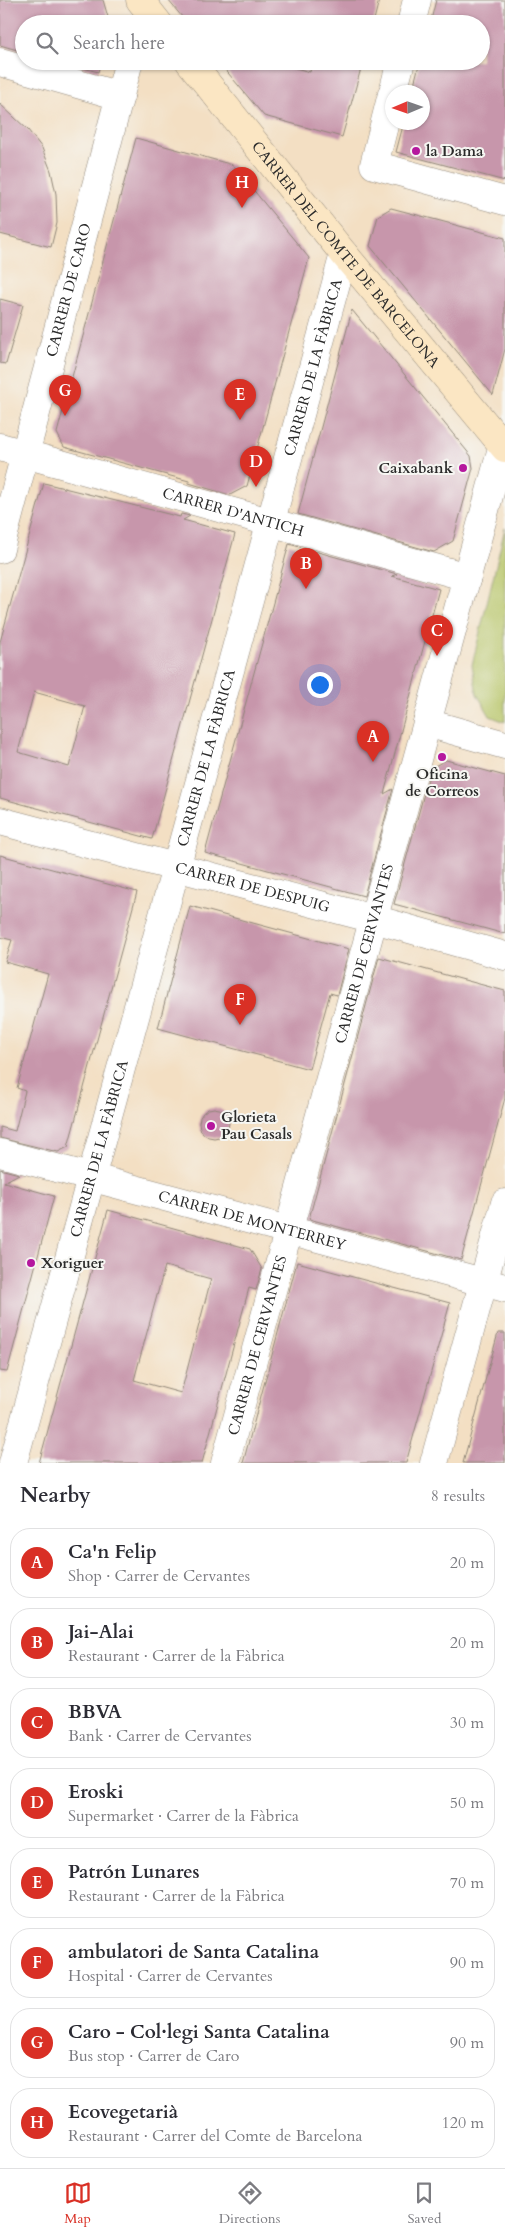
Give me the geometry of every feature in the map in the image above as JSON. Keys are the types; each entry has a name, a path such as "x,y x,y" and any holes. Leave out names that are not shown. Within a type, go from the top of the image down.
{"street":[{"path":"413,15 417,0"},
{"path":"0,62 15,66"},
{"path":"28,70 120,96"},
{"name":"CARRER DE CARO","path":"0,549 13,450 127,70"},
{"name":"CARRER DEL COMTE DE BARCELONA","path":"196,70 344,254 504,444"},
{"path":"395,85 399,70"},
{"path":"385,123 374,165 505,201"},
{"name":"CARRER DE LA FÀBRICA","path":"13,1463 344,254"},
{"name":"CARRER DE CERVANTES","path":"225,1463 504,444"},
{"name":"CARRER D'ANTICH","path":"13,450 467,577"},
{"path":"427,724 505,745"},
{"name":"CARRER DE DESPUIG","path":"0,820 374,919 505,956"},
{"name":"CARRER DE MONTERREY","path":"0,1153 494,1285"},
{"path":"434,1463 494,1285 505,1203"}],"green space":[{"path":"505,528 505,722 490,716 477,694 472,665"}],"building":[{"path":"0,0 103,0 107,15 15,15 15,49 0,45"},
{"path":"168,0 379,0 375,15 180,15"},
{"path":"436,0 505,0 505,181 396,152 402,130 430,130 430,85 414,85 418,70 490,70 490,15 432,15"},
{"path":"226,70 303,70 310,72 310,70 361,70 342,137 264,116"},
{"path":"0,104 28,130 42,148 51,171 56,194 57,223 51,247 0,234"},
{"path":"136,138 233,165 309,258 247,486 230,495 189,483 189,481 64,447 57,433"},
{"path":"391,208 505,238 505,349 493,395 370,246 378,216"},
{"path":"0,299 23,305 6,364 0,363"},
{"path":"352,310 471,456 473,468 453,541 434,552 298,514"},
{"path":"44,483 180,517 181,514 190,516 183,520 235,534 152,839 0,798 0,642","holes":["34,692 85,706 69,767 18,752"]},
{"path":"289,544 397,574 392,576 439,589 384,794 393,789 364,896 205,853"},
{"path":"446,760 505,776 505,934 394,904 431,768"},
{"path":"0,855 137,892 68,1147 58,1152 0,1138 0,1127 15,1131 25,1091 17,1088 48,974 5,962 12,940 0,937"},
{"path":"190,906 349,949 337,995 330,993 309,1069 158,1028"},
{"path":"379,957 505,991 505,1098 461,1260 309,1219"},
{"path":"214,1108 224,1113 229,1123 224,1133 214,1138 204,1133 199,1123 204,1113"},
{"path":"0,1169 19,1174 4,1182 54,1196 7,1372 0,1371"},
{"path":"108,1210 250,1249 262,1269 256,1290 249,1288 202,1463 39,1463","holes":["165,1266 211,1279 181,1393 134,1380"]},
{"path":"297,1262 450,1303 406,1463 243,1463"},
{"path":"498,1333 505,1333 505,1463 463,1463"}],"place":[{"name":"la Dama","path":"416,151"},
{"name":"Ecovegetarià","path":"242,208"},
{"name":"Caro - Col·legi Santa Catalina","path":"65,416"},
{"name":"Patrón Lunares","path":"240,420"},
{"name":"Caixabank","path":"463,468"},
{"name":"Eroski","path":"256,487"},
{"name":"Jai-Alai","path":"306,589"},
{"name":"BBVA","path":"437,656"},
{"name":"Oficina de Correos","path":"442,757"},
{"name":"Ca'n Felip","path":"373,762"},
{"name":"ambulatori de Santa Catalina","path":"240,1025"},
{"name":"Glorieta Pau Casals","path":"211,1126"},
{"name":"Xoriguer","path":"31,1263"}]}
